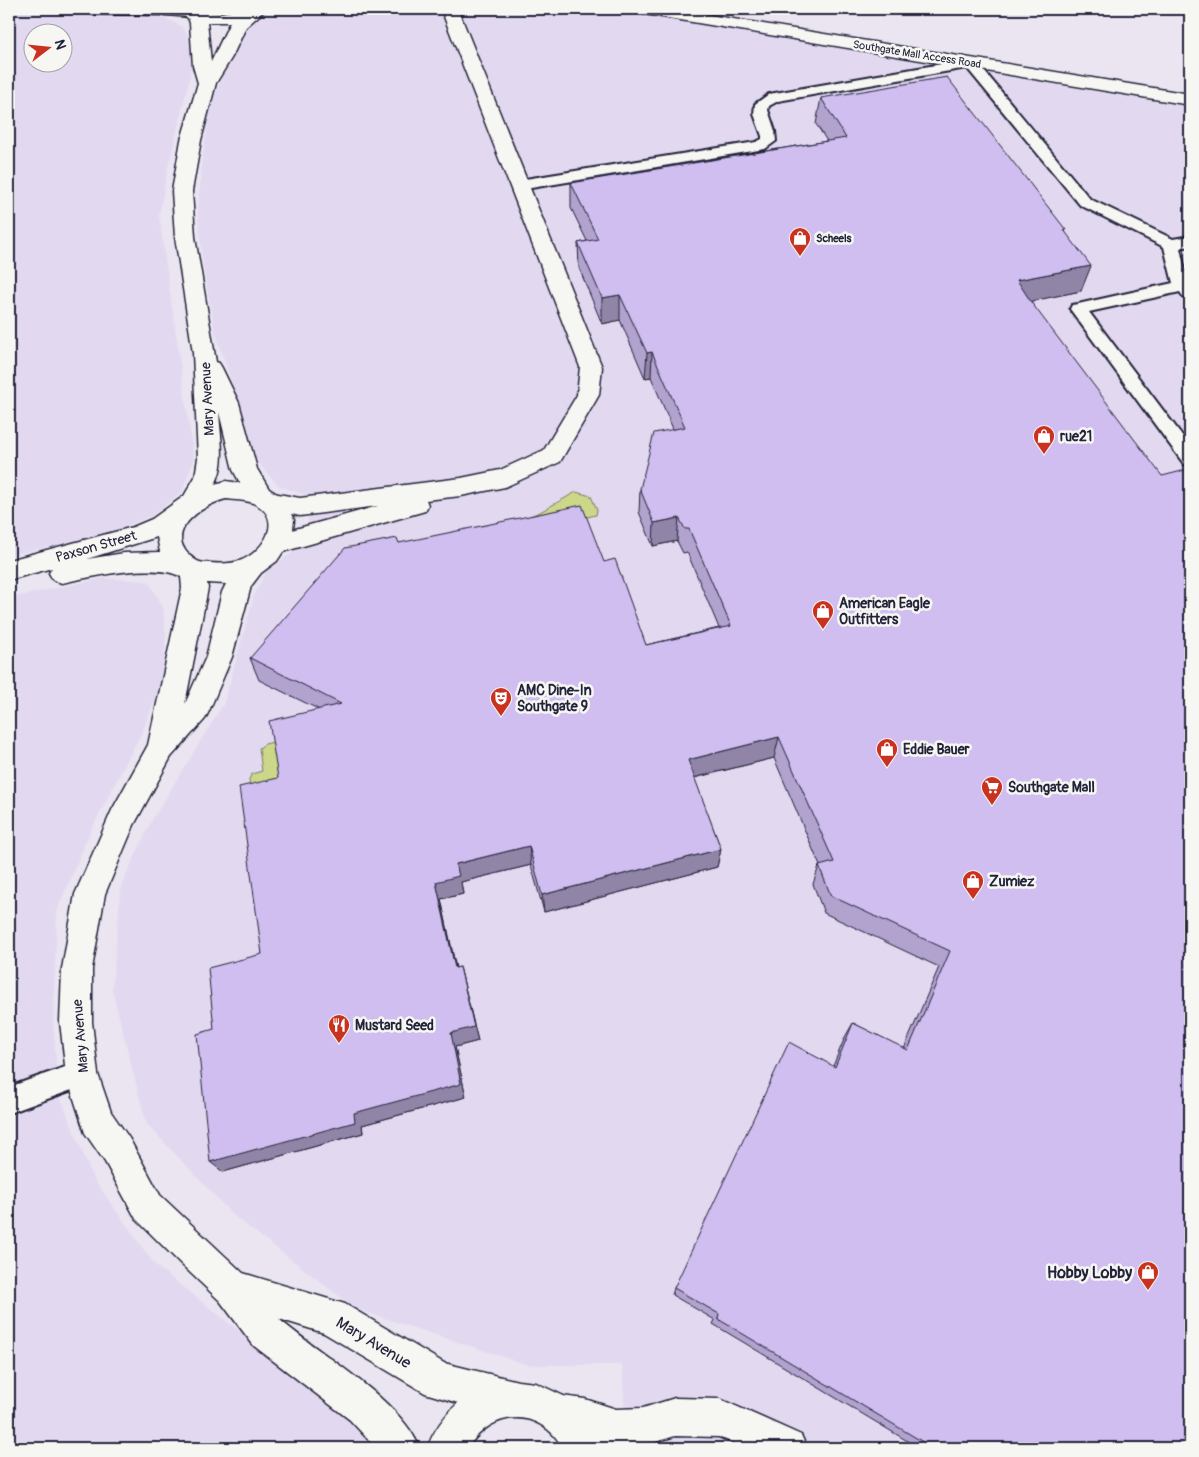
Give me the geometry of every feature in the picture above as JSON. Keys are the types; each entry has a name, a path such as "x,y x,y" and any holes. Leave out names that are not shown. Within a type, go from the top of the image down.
{"street":[{"path":"93,9 121,11 170,9 224,18 256,10"},
{"path":"266,498 281,514 283,528 279,543 268,557 251,568 232,574 212,576 189,569 180,564 172,552 169,540 172,526 186,508 208,494 226,490 244,490 300,507 461,487 505,478 552,456 588,395 591,367 449,9"},
{"name":"Southgate Mall Access Road","path":"644,9 1190,100"},
{"name":"Mary Avenue","path":"186,508 207,477 210,463 204,347 184,237 182,191 192,140 205,90 224,57 238,24 256,10"},
{"name":"Mary Avenue","path":"190,12 202,28 201,70 205,90"},
{"name":"Mary Avenue","path":"204,347 228,403 246,470 266,498"},
{"path":"279,543 423,502 461,487"},
{"name":"Paxson Street","path":"9,570 138,535 161,526 186,508"},
{"name":"Paxson Street","path":"9,582 118,563 157,561 189,569"},
{"name":"Mary Avenue","path":"251,568 241,580 235,592 219,657 195,710 161,749 122,819 90,894 77,969 76,1022 82,1074 97,1121 117,1150 148,1206 192,1252 233,1288 267,1333 363,1407 401,1448"},
{"name":"Mary Avenue","path":"161,749 195,588 189,569"},
{"name":"Mary Avenue","path":"233,1288 332,1317 438,1380 538,1402 562,1415"},
{"path":"446,1448 450,1439 467,1418 490,1404 514,1398"},
{"path":"562,1415 580,1437 584,1448"},
{"path":"562,1415 585,1418 616,1428 643,1426 675,1417 720,1418 788,1448"}],"lane":[{"path":"519,185 760,146 769,141 770,136 760,109 762,104 774,97 970,63 1085,202 1171,244 1190,241"},
{"path":"1171,244 1179,280 1187,290 1078,309 1190,459"},
{"path":"9,1100 82,1074"}],"shaded area":[{"path":"9,9 50,9 119,16 147,14 169,20 181,26 187,34 192,56 189,81 167,172 159,216 194,459 182,492 153,515 102,536 9,555"},
{"name":"Southgate Mall","path":"270,9 579,9 664,18 1190,107 1190,1448 627,1448 622,1365 528,1365 356,1309 233,1215 146,1123 112,989 121,886 152,820 224,703 254,596 267,569 308,543 308,496 279,486 258,463 215,332 203,266 198,212 201,166 211,104 241,31"},
{"path":"103,578 148,581 163,607 166,635 162,683 142,732 90,832 57,911 53,1020 58,1092 93,1178 155,1265 372,1435 383,1448 9,1448 9,598"}],"green space":[{"path":"576,492 591,496 597,510 596,515 530,530 509,524 540,512"},
{"path":"278,741 287,797 252,806 249,779 252,774 262,771 259,748 265,744"}],"building":[{"name":"Southgate Mall","path":"947,77 1066,230 1064,230 1091,266 1017,280 1031,302 1162,476 1190,469 1190,1448 933,1448 718,1319 719,1314 674,1288 789,1042 835,1067 853,1023 908,1050 950,951 831,896 819,866 834,862 779,737 688,760 721,849 542,895 529,846 456,864 459,876 436,882 455,968 460,967 474,1027 451,1033 461,1084 354,1113 355,1122 210,1162 197,1034 214,1029 208,968 262,954 239,787 278,778 269,721 341,704 250,658 345,548 397,538 399,543 582,505 604,562 615,559 646,645 731,626 689,529 685,529 679,518 654,523 640,489 654,433 685,427 652,352 647,353 620,295 602,298 578,243 598,239 571,183 846,138 821,98"}],"place":[{"name":"Scheels","path":"800,257"},
{"name":"rue21","path":"1044,455"},
{"name":"American Eagle Outfitters","path":"823,630"},
{"name":"AMC Dine-In Southgate 9","path":"501,717"},
{"name":"Eddie Bauer","path":"887,768"},
{"name":"Southgate Mall","path":"992,806"},
{"name":"Zumiez","path":"973,900"},
{"name":"Mustard Seed","path":"339,1044"},
{"name":"Hobby Lobby","path":"1148,1291"}]}
